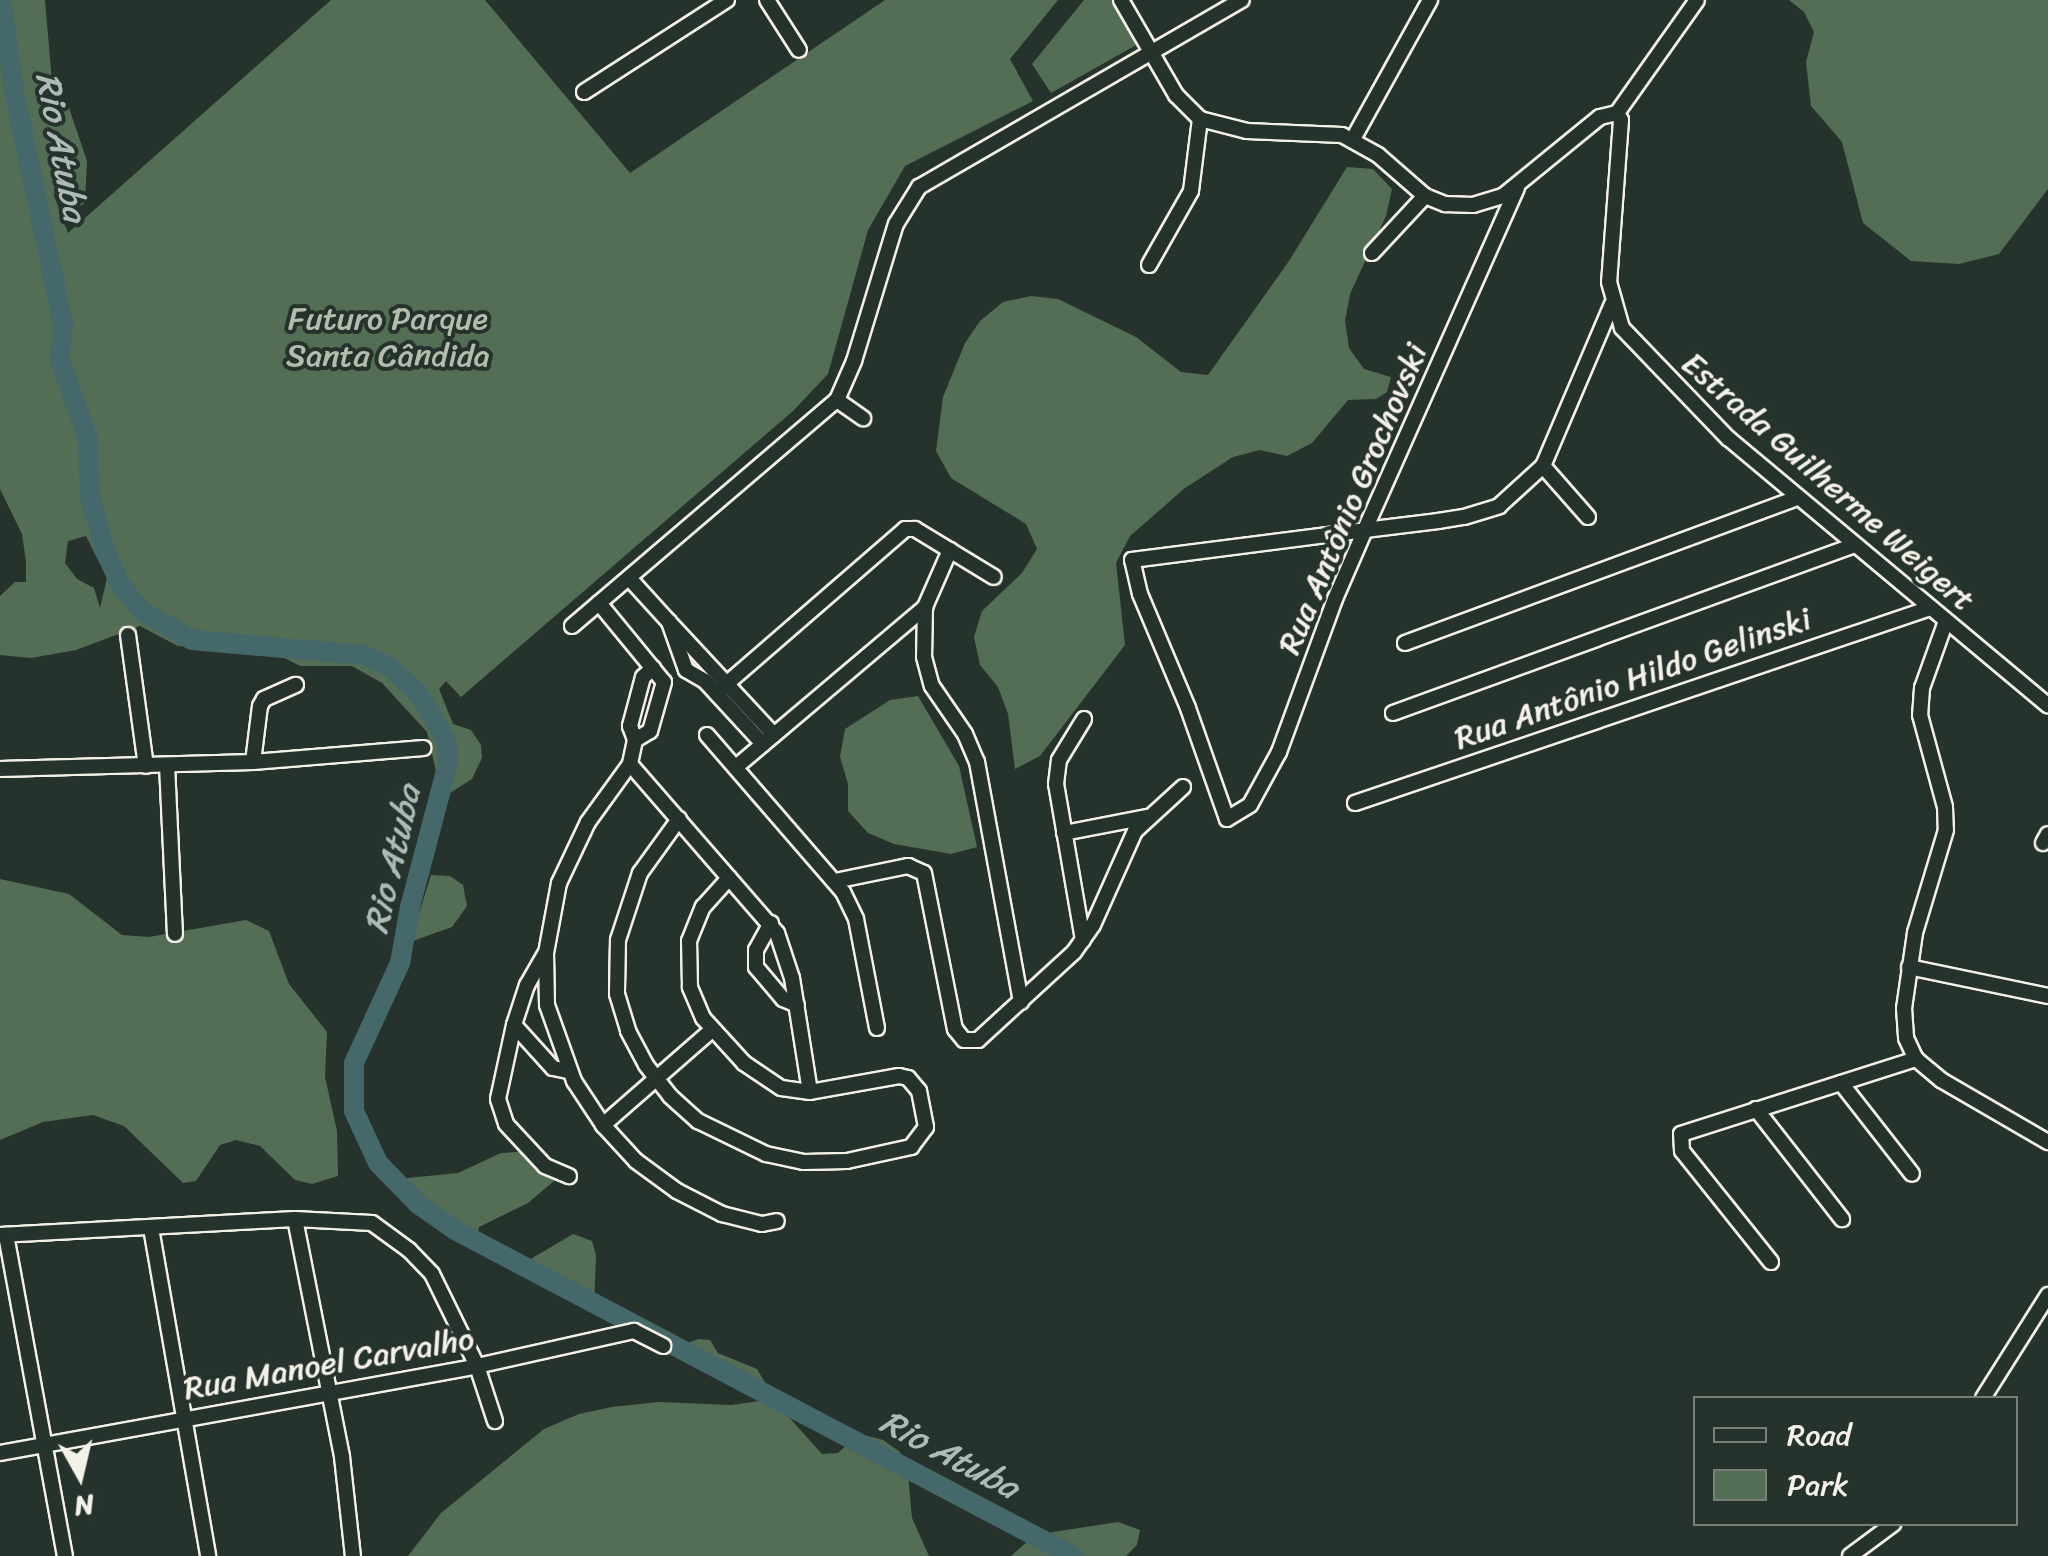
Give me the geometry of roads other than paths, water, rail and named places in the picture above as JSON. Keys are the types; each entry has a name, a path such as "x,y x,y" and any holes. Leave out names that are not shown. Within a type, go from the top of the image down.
{"street":[{"path":"584,92 726,0"},
{"path":"767,0 800,50"},
{"path":"1121,0 1181,103 1200,119 1246,131 1320,132 1353,139 1425,196 1446,204 1472,204 1516,188 1600,117 1617,112 1697,0"},
{"path":"572,626 838,400 896,224 910,197 930,180 1242,0"},
{"path":"1353,139 1430,0"},
{"name":"Estrada Guilherme Weigert","path":"1617,112 1621,120 1609,262 1612,304 1622,328 1728,438 2048,706"},
{"path":"1149,265 1190,191 1200,119"},
{"name":"Rua Antônio Grochovski","path":"1365,530 1132,560 1140,594 1188,708 1227,819 1250,805 1267,777 1365,530 1516,188"},
{"path":"1372,253 1425,196"},
{"path":"1365,530 1484,512 1511,499 1543,466 1612,304"},
{"path":"838,400 863,418"},
{"path":"1543,466 1588,517"},
{"path":"1405,643 1798,498"},
{"path":"721,688 904,528 915,529 994,577"},
{"path":"1393,713 1854,545"},
{"path":"950,550 925,607 922,639 932,686 965,734 977,762 1022,1002"},
{"path":"629,578 698,651 721,688 768,740"},
{"path":"598,603 652,668 643,677 630,726 635,740 630,764 588,822 568,861 553,906 546,953 547,1005 569,1071 603,1125 636,1161 677,1192 746,1222 776,1221"},
{"path":"736,767 925,607"},
{"name":"Rua Antônio Hildo Gelinski","path":"1355,803 1930,608"},
{"path":"669,622 682,662 721,688"},
{"path":"1946,622 1922,688 1920,715 1945,807 1946,830 1909,967 1904,1023 1916,1059 1965,1096 2048,1142"},
{"path":"128,635 146,766"},
{"path":"682,662 686,654 698,651"},
{"path":"253,762 260,706 264,699 296,685"},
{"path":"1084,719 1063,750 1056,771 1084,940"},
{"path":"707,734 835,881 856,920 877,1028"},
{"path":"0,769 253,762 423,748"},
{"path":"630,764 771,923 786,952 810,1092"},
{"path":"167,765 175,934"},
{"path":"835,881 908,866 924,873 953,1020 964,1040 983,1038 1084,940 1125,848 1147,817 1182,786"},
{"path":"1064,833 1147,817"},
{"path":"679,818 657,844 632,888 616,958 622,1013 636,1048 657,1081 714,1132 785,1159 846,1162 912,1147 926,1127 919,1092 904,1076 810,1092 768,1081 712,1030 693,998 687,953 702,907 729,878"},
{"path":"771,923 756,950 756,968 783,999 797,1004"},
{"path":"546,953 527,985 498,1089 502,1116 545,1166 568,1176"},
{"path":"1909,967 2048,996"},
{"path":"514,1025 553,1068 569,1071"},
{"path":"603,1125 712,1030"},
{"path":"1771,1262 1678,1146 1686,1131 1916,1059"},
{"path":"1841,1083 1912,1174"},
{"path":"1756,1109 1842,1219"},
{"path":"295,1219 342,1457 353,1556"},
{"path":"64,1556 3,1235 295,1219 372,1223 432,1274 478,1366 495,1421"},
{"path":"151,1228 208,1556"},
{"path":"1983,1396 2048,1295"},
{"name":"Rua Manoel Carvalho","path":"0,1453 478,1366 634,1332 663,1346"},
{"path":"1850,1556 1890,1526"}],"waterway":[{"name":"Rio Atuba","path":"1,0 15,96 63,323 60,360 88,439 90,496 105,550 120,584 143,612 192,640 364,655 390,667 419,694 447,742 447,767 410,907 400,963 354,1063 354,1111 378,1163 418,1204 455,1230 1073,1556"}],"park label":[{"name":"Futuro Parque Santa Cândida","path":"388,338"}]}
